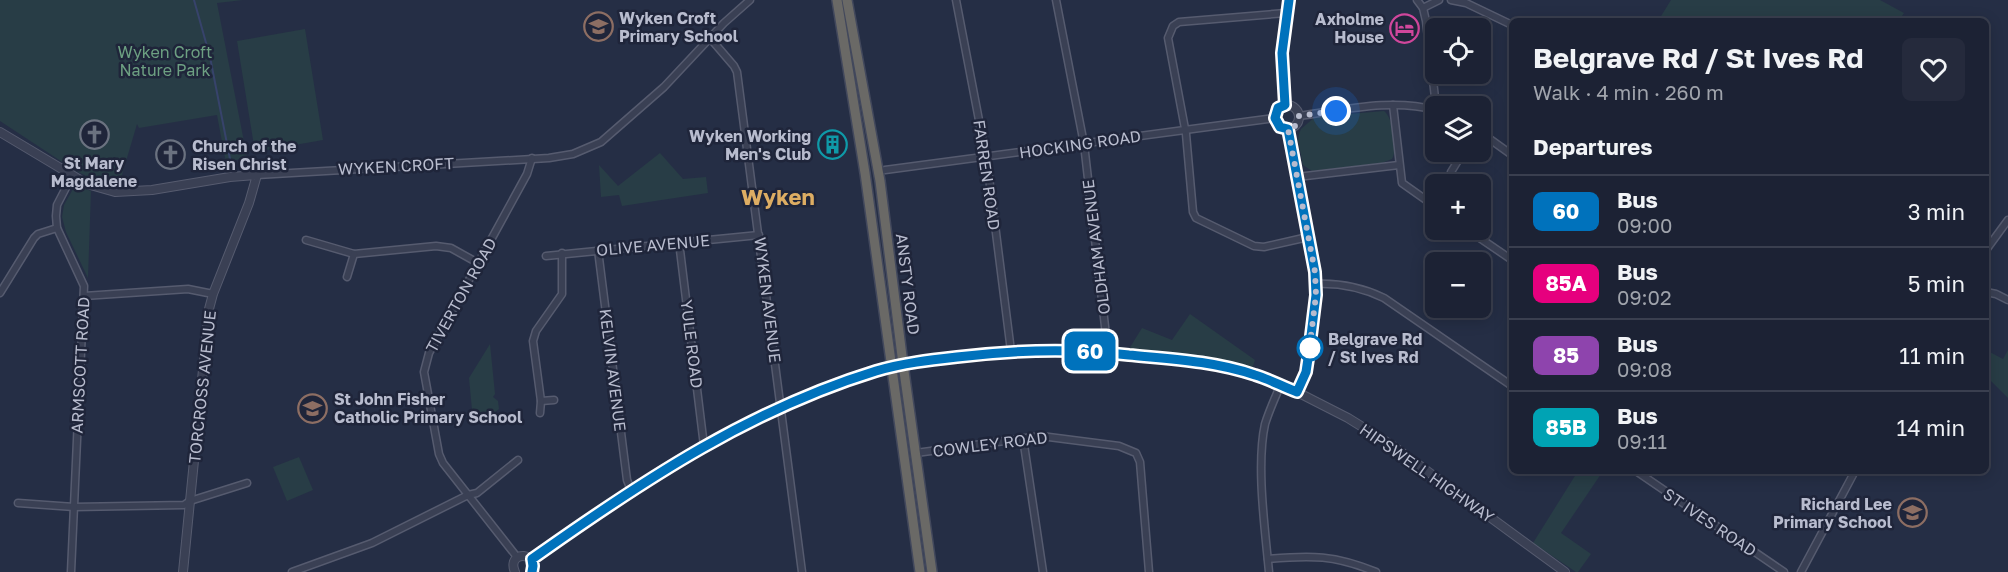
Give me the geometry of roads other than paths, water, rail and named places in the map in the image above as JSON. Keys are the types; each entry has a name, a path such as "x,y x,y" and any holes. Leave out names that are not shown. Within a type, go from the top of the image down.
{"highway":[{"name":"ANSTY ROAD","path":"837,0 865,173 920,572"},
{"name":"ANSTY ROAD","path":"847,0 882,171 903,364 932,572"},
{"path":"865,173 882,171"}],"street":[{"name":"WYKEN CROFT","path":"0,132 72,176 104,190 129,193 230,177 573,154 601,142 664,87 750,0"},
{"name":"FARREN ROAD","path":"956,0 986,156 1011,351"},
{"name":"OLDHAM AVENUE","path":"1056,0 1084,144 1107,352"},
{"path":"1285,105 1282,53 1289,0"},
{"path":"1416,0 1423,8 1434,96"},
{"path":"1423,8 1439,0"},
{"path":"1451,0 1466,3 1509,24"},
{"path":"1286,13 1179,22 1173,26 1168,38 1185,130 1193,212 1196,218 1254,246 1264,247 1308,237"},
{"name":"WYKEN AVENUE","path":"710,38 737,72 802,572"},
{"path":"1285,105 1296,110 1299,116 1295,126 1288,129 1280,127 1275,118 1278,108 1285,105"},
{"path":"1299,116 1393,105 1425,106"},
{"path":"1393,105 1403,185 1425,199"},
{"name":"HOCKING ROAD","path":"882,171 1275,118"},
{"path":"1288,129 1316,284 1306,372 1297,392"},
{"path":"1491,140 1509,153"},
{"name":"TIVERTON ROAD","path":"517,557 443,463 439,454 424,372 429,353 527,174 532,158"},
{"path":"1297,177 1400,165"},
{"name":"TORCROSS AVENUE","path":"183,572 209,309 253,194 257,175"},
{"path":"1,289 34,238 38,234 57,228 57,205 72,176"},
{"path":"1989,246 2008,220"},
{"name":"ARMSCOTT ROAD","path":"57,228 84,286 71,572"},
{"name":"OLIVE AVENUE","path":"546,256 759,235"},
{"path":"306,240 354,254 436,246 451,248 478,263"},
{"path":"1483,240 1509,258"},
{"name":"YULE ROAD","path":"679,242 704,446"},
{"name":"KELVIN AVENUE","path":"598,250 627,480 631,490"},
{"path":"540,413 541,401 533,341 538,329 562,294 562,253"},
{"path":"347,277 354,254"},
{"path":"1316,284 1339,285 1384,298 1509,384"},
{"path":"84,296 188,289 213,294"},
{"path":"1989,293 2008,300"},
{"name":"HIPSWELL HIGHWAY","path":"532,559 631,490 704,446 781,406 903,364 1011,351 1107,352 1211,364 1255,375 1297,392 1388,442 1565,572"},
{"path":"1269,572 1262,442 1280,386"},
{"path":"541,401 554,400"},
{"name":"COWLEY ROAD","path":"916,453 1050,436 1119,446 1134,452 1140,462 1149,572"},
{"path":"1023,438 1043,572"},
{"path":"292,572 372,543 468,495 477,493 518,460"},
{"name":"ST IVES ROAD","path":"1640,474 1784,572"},
{"path":"1801,572 1853,474"},
{"path":"18,503 74,507 184,505 247,483"},
{"path":"515,572 513,563 517,557 524,556 532,559 531,572"},
{"path":"1268,559 1300,556 1329,557 1351,562 1376,572"}],"waterway":[{"path":"194,0 210,57 230,159"}],"place":[{"name":"Wyken Croft Primary School","path":"598,27"},
{"name":"Axholme House","path":"1405,28"},
{"name":"St Mary Magdalene","path":"94,135"},
{"name":"Wyken Working Men's Club","path":"832,145"},
{"name":"Church of the Risen Christ","path":"171,155"},
{"name":"Belgrave Rd / St Ives Rd","path":"1310,348"},
{"name":"St John Fisher Catholic Primary School","path":"313,408"},
{"name":"Richard Lee Primary School","path":"1913,513"}],"district":[{"name":"Wyken","path":"778,197"}],"park label":[{"name":"Wyken Croft Nature Park","path":"165,61"}]}
